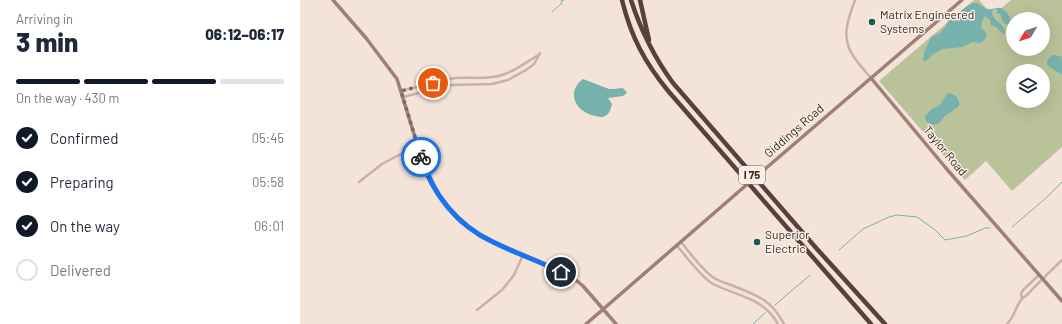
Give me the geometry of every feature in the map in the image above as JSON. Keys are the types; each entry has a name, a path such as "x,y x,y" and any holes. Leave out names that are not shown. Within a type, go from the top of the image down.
{"highway":[{"name":"I 75","path":"622,0 633,34 658,79 871,324"},
{"name":"I 75","path":"631,0 654,56 666,74 686,99 812,243 885,324"},
{"path":"640,0 651,48"}],"street":[{"path":"333,0 366,38 397,79 423,163 439,196 451,211 461,222 492,242 570,276 583,286 616,324"},
{"name":"Taylor Road","path":"855,0 847,26 846,35 847,42 853,56 945,167 1062,301"},
{"name":"Giddings Road","path":"586,324 962,0"},
{"path":"401,91 451,79 481,78 504,75 540,53 534,64 508,80 492,84 450,85 403,97"},
{"path":"359,182 382,164 418,147"},
{"path":"681,242 706,271 715,278 760,297 771,305 784,324"},
{"path":"677,246 702,275 712,283 757,302 768,309 778,324"},
{"path":"477,310 502,290 514,275 523,255"},
{"path":"1007,324 1014,316 1022,299 1062,260"},
{"path":"1022,299 1021,294 1023,290 1039,275"}],"green space":[{"path":"974,0 979,0 993,16 992,12 995,9 997,12 1011,0 1062,0 1062,147 1012,191 986,161 965,180 879,81"}],"water":[{"path":"975,3 988,9 1001,8 1003,9 1006,12 1006,24 1003,22 1000,14 997,13 996,9 993,10 993,17 1004,28 1004,34 996,27 991,26 990,20 985,16 981,27 987,34 985,40 980,43 973,42 962,47 942,49 926,61 923,61 924,53 931,37 940,33 948,21 956,17 968,6"},
{"path":"1052,55 1062,57 1062,75 1050,68 1050,64 1047,64 1047,61"},
{"path":"583,79 609,89 622,88 627,93 623,96 608,98 612,104 609,113 606,116 600,117 588,114 578,106 574,96 578,84"},
{"path":"948,93 953,94 956,97 959,101 959,106 945,116 938,124 931,124 927,122 925,116 933,108 939,106"}],"waterway":[{"path":"552,12 562,3 561,1 564,0"},
{"path":"1012,227 1062,182"},
{"path":"839,250 863,229 897,215 917,217 934,229 945,240 967,236 985,228 990,228"},
{"path":"775,305 810,275"},
{"path":"753,324 765,313"}],"way so far":[{"path":"421,157 401,91 433,83"}],"place":[{"name":"Matrix Engineered Systems","path":"872,22"},
{"name":"Superior Electric","path":"757,242"}],"route":[{"path":"421,157 439,196 461,222 492,242 548,265 561,272"}]}
